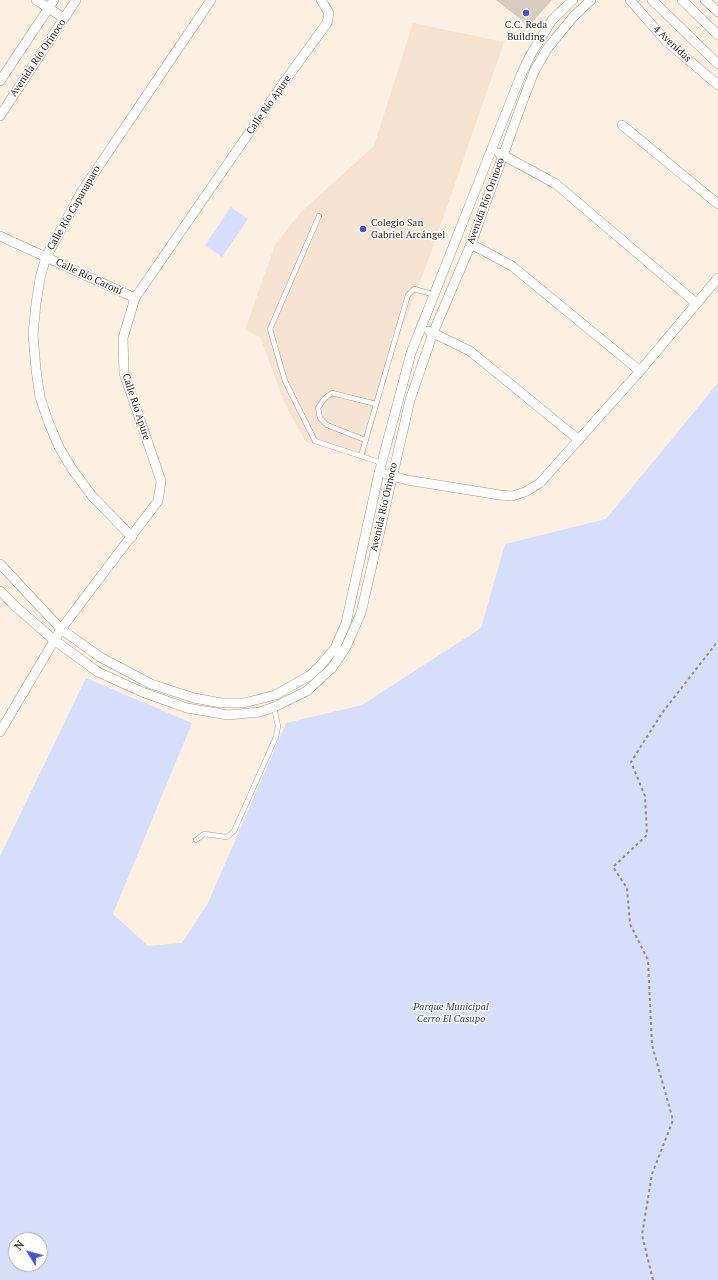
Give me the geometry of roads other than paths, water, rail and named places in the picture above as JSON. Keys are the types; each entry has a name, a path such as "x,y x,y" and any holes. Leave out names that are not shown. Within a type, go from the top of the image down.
{"street":[{"path":"36,0 64,18"},
{"name":"Avenida Río Orinoco","path":"0,81 54,0"},
{"name":"Avenida Río Orinoco","path":"0,116 76,0"},
{"name":"Calle Río Capanaparo","path":"132,537 92,496 72,469 59,447 40,397 33,334 40,278 46,257 82,191 211,0"},
{"name":"Calle Río Apure","path":"0,731 61,629 158,502 161,481 124,374 123,338 135,298 282,85 327,23 329,13 321,0"},
{"name":"Avenida Río Orinoco","path":"0,564 61,629 100,657 140,678 194,698 244,703 275,695 309,676 328,658 346,623 379,473 398,394 411,352 530,56 552,20 574,0"},
{"name":"Avenida Río Orinoco","path":"0,591 16,608 54,640 86,664 120,683 164,700 211,713 228,716 274,707 307,691 332,668 346,647 361,613 391,475 410,400 433,333 471,244 522,102 541,60 559,33 591,0"},
{"name":"4 Avenidas","path":"630,0 666,41 718,85"},
{"name":"4 Avenidas","path":"652,0 718,64"},
{"path":"682,0 718,35"},
{"path":"705,0 718,12"},
{"path":"622,125 718,204"},
{"path":"492,151 503,155 556,184 696,303"},
{"name":"Calle Río Caroní","path":"0,236 135,298"},
{"path":"471,244 512,266 640,371"},
{"path":"379,473 407,480 512,496 525,492 540,483 579,440 640,371 718,278"},
{"path":"420,328 470,351 579,440"},
{"path":"346,623 356,627"},
{"path":"211,713 214,701"}],"lane":[{"path":"319,216 270,329 285,381 312,436 319,443 382,463"},
{"path":"361,456 408,295 414,289 435,295"},
{"path":"365,440 327,425 320,418 318,408 324,399 332,393 376,404"},
{"path":"196,840 204,834 228,837 234,831 276,737 278,726 274,707"}],"place":[{"name":"C.C. Reda Building","path":"526,13"},
{"name":"Colegio San Gabriel Arcángel","path":"363,229"}],"park label":[{"name":"Parque Municipal Cerro El Casupo","path":"451,1012"}]}
